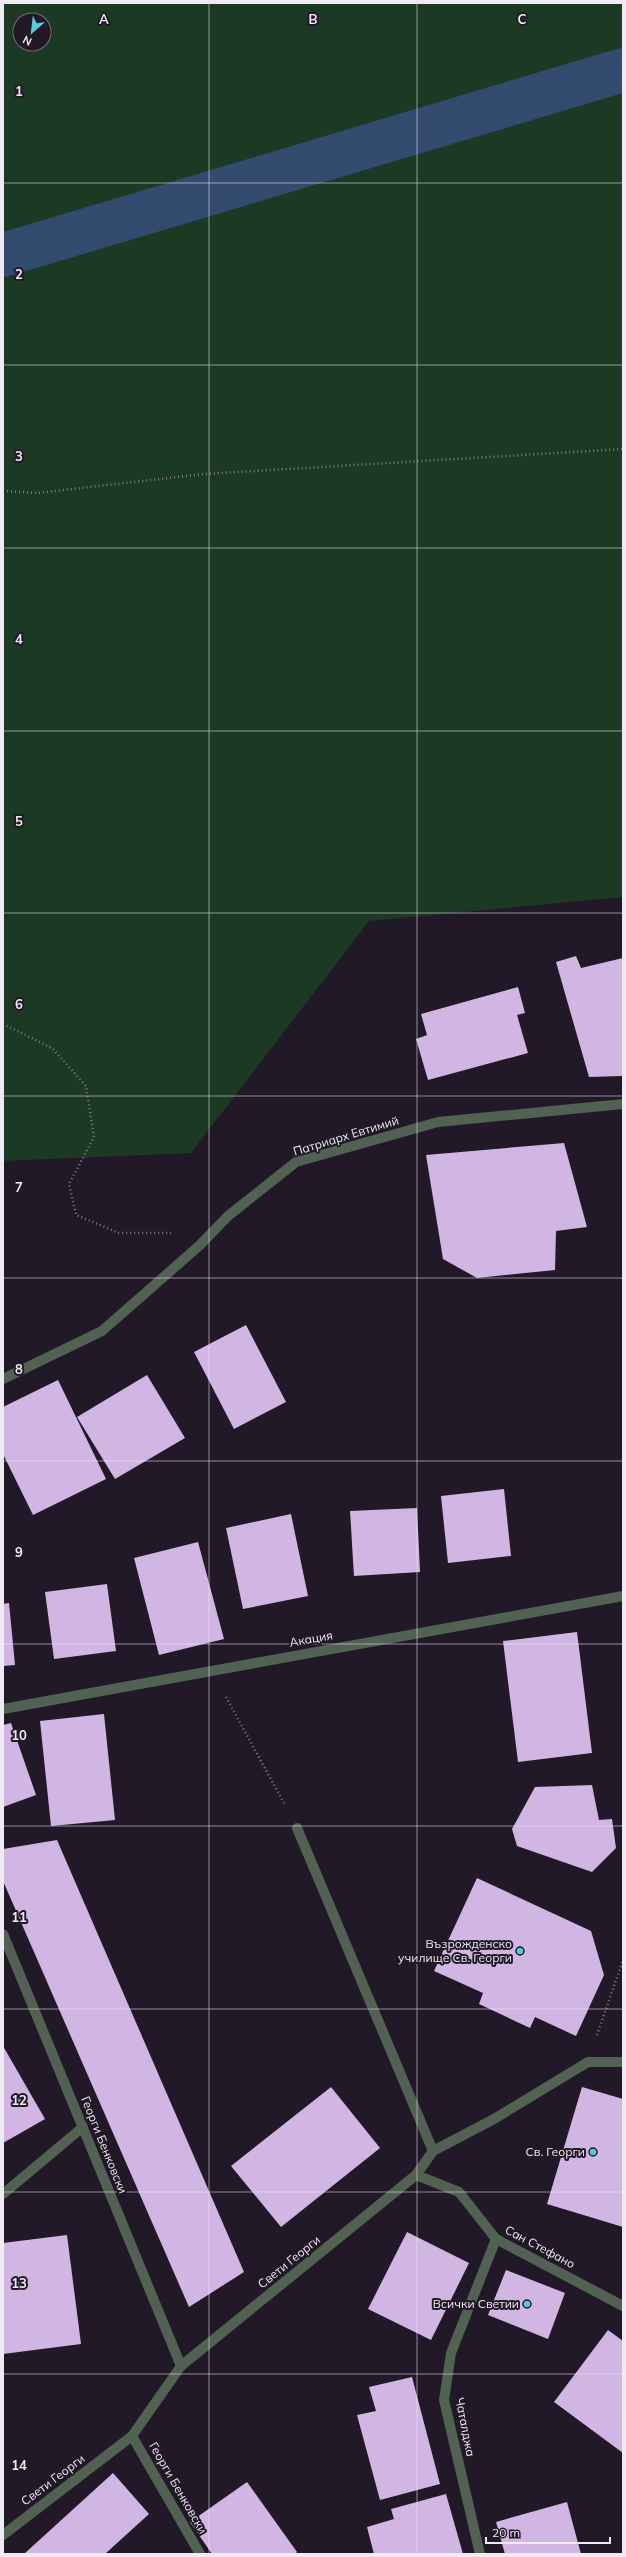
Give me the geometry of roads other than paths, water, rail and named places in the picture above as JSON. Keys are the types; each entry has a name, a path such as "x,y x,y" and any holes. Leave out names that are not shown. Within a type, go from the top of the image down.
{"street":[{"name":"Патриарх Евтимий","path":"3,1379 102,1331 200,1246 228,1216 296,1162 438,1122 623,1104"},
{"name":"Акация","path":"3,1709 623,1598"},
{"path":"297,1828 433,2151"},
{"name":"Георги Бенковски","path":"3,1934 181,2366"},
{"name":"Свети Георги","path":"3,2535 132,2436 181,2366 416,2175 433,2151 494,2119 588,2062 623,2062"},
{"path":"3,2194 83,2127"},
{"name":"Сан Стефано","path":"416,2175 459,2192 496,2239 623,2306"},
{"name":"Чаталджа","path":"480,2554 444,2400 451,2353 496,2239"},
{"name":"Георги Бенковски","path":"132,2436 200,2554"}],"waterway":[{"path":"3,255 623,70"}],"place":[{"name":"Възрожденско училище Св. Георги","path":"520,1951"},
{"name":"Св. Георги","path":"593,2152"},
{"name":"Всички Светии","path":"527,2304"}]}
